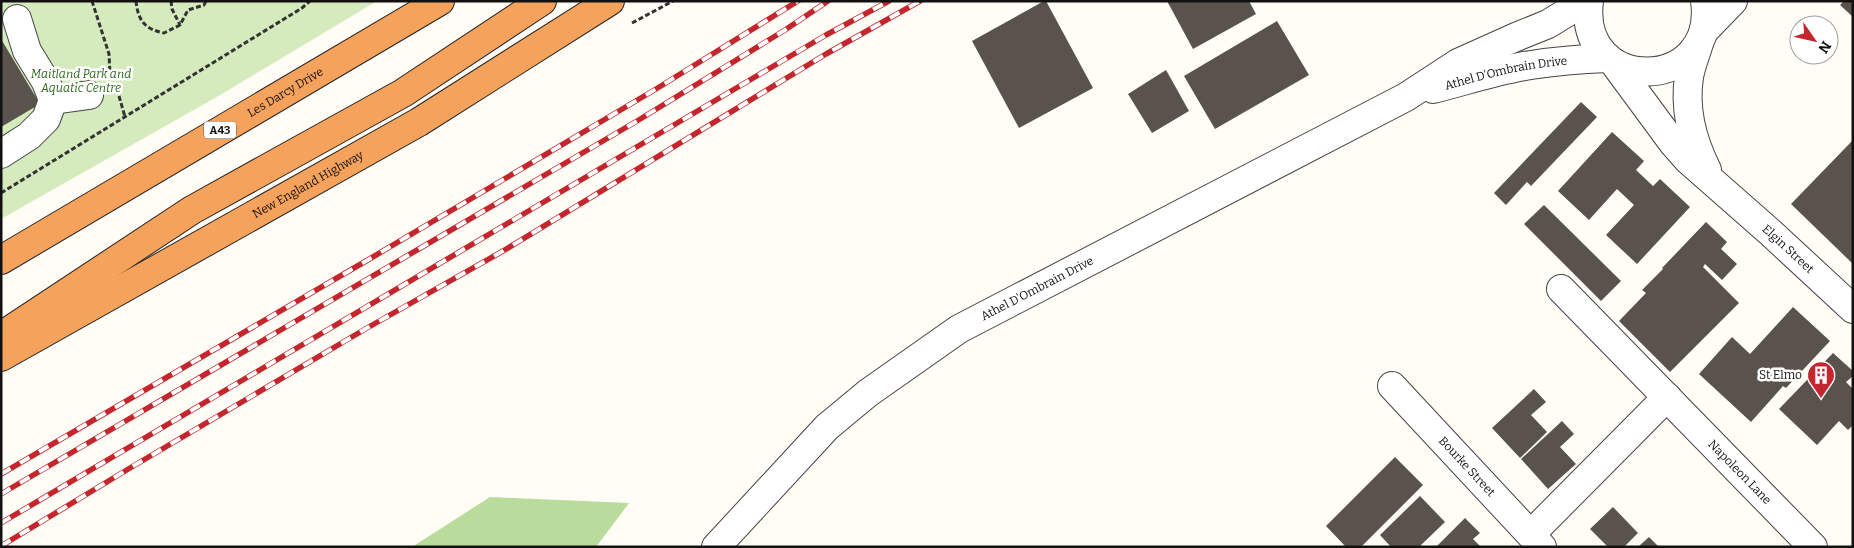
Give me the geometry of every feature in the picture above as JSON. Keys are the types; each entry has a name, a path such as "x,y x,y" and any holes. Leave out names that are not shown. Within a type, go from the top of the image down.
{"highway":[{"name":"Les Darcy Drive","path":"1,260 440,1"},
{"path":"1,336 192,210 403,93 542,1"},
{"name":"New England Highway","path":"1,357 419,122 610,1"}],"street":[{"name":"Athel D'Ombrain Drive","path":"716,547 827,427 868,393 959,329 1406,97 1458,63 1548,24 1582,1"},
{"name":"Elgin Street","path":"1589,1 1588,18 1591,33 1598,47 1611,61 1673,143 1688,160 1853,309"},
{"path":"1702,35 1706,14 1705,1"},
{"path":"1611,61 1634,71 1655,72 1682,62 1693,52 1702,35 1733,1"},
{"path":"1,154 30,136 46,119 53,100 46,82 26,51 17,18"},
{"name":"Elgin Street","path":"1702,35 1689,76 1690,120 1701,158 1708,172 1722,190"},
{"name":"Athel D'Ombrain Drive","path":"1406,97 1530,65 1584,59 1611,61"},
{"path":"53,100 89,95"},
{"name":"Napoleon Lane","path":"1561,289 1813,547"},
{"name":"Bourke Street","path":"1392,386 1536,540"},
{"path":"1536,540 1667,397"}],"path":[{"path":"92,1 109,54 110,76"},
{"path":"136,1 137,13 145,25 155,31 164,33 180,25 188,10 204,5 206,1"},
{"path":"170,1 180,25"},
{"path":"1,192 302,8 310,1"},
{"path":"118,93 125,117"}],"green space":[{"name":"Maitland Park and Aquatic Centre","path":"1,1 377,1 222,94 1,219"},
{"path":"490,497 629,503 596,547 412,547"}],"building":[{"path":"1046,1 1093,88 1019,128 972,41"},
{"path":"1167,1 1249,1 1256,14 1193,49"},
{"path":"1844,1 1853,1 1853,17 1840,5"},
{"path":"1277,21 1309,75 1215,129 1184,76"},
{"path":"1,39 40,104 1,127"},
{"path":"1166,70 1189,111 1152,133 1128,94"},
{"path":"1581,102 1597,117 1531,186 1527,182 1506,205 1494,193"},
{"path":"1612,132 1644,161 1636,170 1653,186 1660,179 1690,207 1637,264 1606,235 1634,205 1617,189 1589,220 1558,191"},
{"path":"1853,140 1853,264 1791,204"},
{"path":"1544,205 1621,281 1601,301 1524,224"},
{"path":"1706,222 1727,242 1721,249 1737,264 1722,280 1705,264 1703,267 1739,303 1670,372 1619,321 1646,293 1642,290"},
{"path":"1793,307 1830,341 1786,388 1783,386 1751,422 1699,374 1732,337 1750,354"},
{"name":"St Elmo","path":"1833,353 1853,371 1853,376 1846,382 1853,389 1853,425 1848,430 1839,421 1817,445 1779,409"},
{"path":"1534,389 1546,402 1531,415 1547,432 1520,458 1492,428"},
{"path":"1562,421 1574,434 1560,447 1576,464 1548,489 1521,459"},
{"path":"1395,457 1423,485 1361,547 1346,547 1326,526"},
{"path":"1420,496 1445,522 1419,547 1391,547 1380,535"},
{"path":"1613,507 1638,533 1624,547 1608,547 1590,529"},
{"path":"1465,518 1480,533 1473,539 1481,547 1436,547"},
{"path":"1649,537 1659,547 1638,547"}],"railway":[{"path":"1,474 656,89 798,1"},
{"path":"1,494 637,121 785,30 828,1"},
{"path":"1,523 826,35 889,1"},
{"path":"1,546 367,328 503,251 826,54 920,1"}],"place":[{"name":"St Elmo","path":"1821,399"}]}
